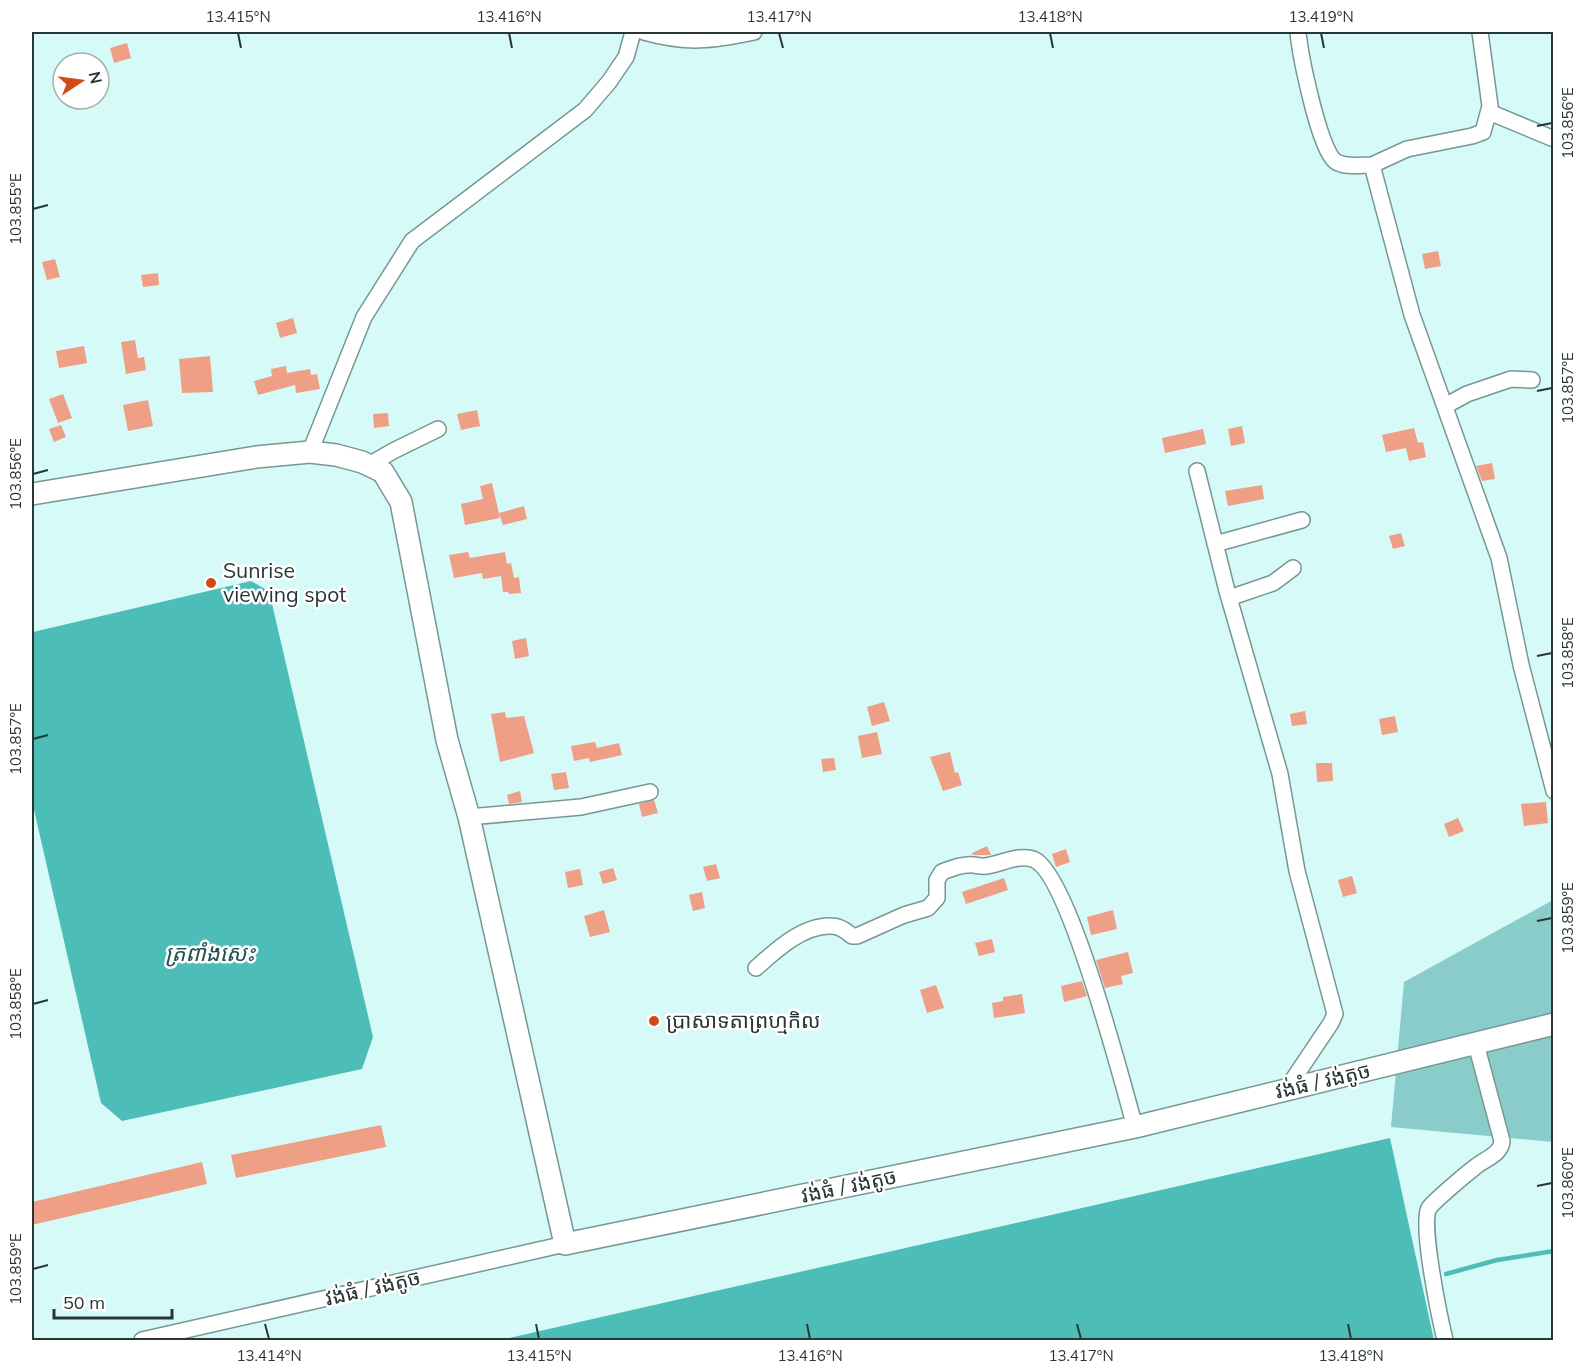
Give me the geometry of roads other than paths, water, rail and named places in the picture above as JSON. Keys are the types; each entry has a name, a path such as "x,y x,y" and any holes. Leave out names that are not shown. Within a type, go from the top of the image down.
{"main road":[{"path":"32,494 256,457 310,452 336,455 369,465 383,472 401,502 447,740 469,817 565,1244"},
{"name":"វង់ធំ / វង់តូច","path":"565,1244 1135,1127 1554,1024"}],"street":[{"path":"310,452 364,317 412,242 585,110 609,82 626,57 633,32"},
{"path":"644,32 688,41 717,40 754,32"},
{"path":"1298,32 1299,48 1324,144 1333,160 1340,164 1372,165 1407,149 1483,132 1489,112 1488,86 1480,32"},
{"path":"1489,112 1554,140"},
{"path":"1372,165 1412,315 1499,558 1521,665 1554,791"},
{"path":"1445,406 1467,394 1511,379 1532,380"},
{"path":"369,465 438,429"},
{"path":"1197,471 1229,598 1280,774 1297,871 1335,1014 1286,1090"},
{"path":"1215,544 1302,520"},
{"path":"1229,598 1273,583 1293,568"},
{"path":"469,817 581,807 650,792"},
{"path":"756,968 773,953 807,931 830,926 857,936 904,915 928,908 937,898 937,880 942,872 970,864 982,867 1019,858 1032,858 1044,866 1077,933 1104,1015 1135,1127"},
{"path":"1445,1341 1429,1243 1427,1219 1429,1209 1475,1167 1496,1154 1502,1147 1476,1044"},
{"name":"វង់ធំ / វង់តូច","path":"142,1341 565,1244"}],"water":[{"name":"ត្រពាំងសេះ","path":"251,581 269,591 373,1037 362,1069 122,1121 101,1103 32,801 32,635 33,632"},
{"path":"1390,1138 1434,1340 500,1340"}],"waterway":[{"path":"1446,1274 1497,1260 1554,1251"}],"place":[{"name":"Sunrise viewing spot","path":"211,583"},
{"name":"ប្រាសាទតាព្រហ្មកិល","path":"654,1021"}]}
